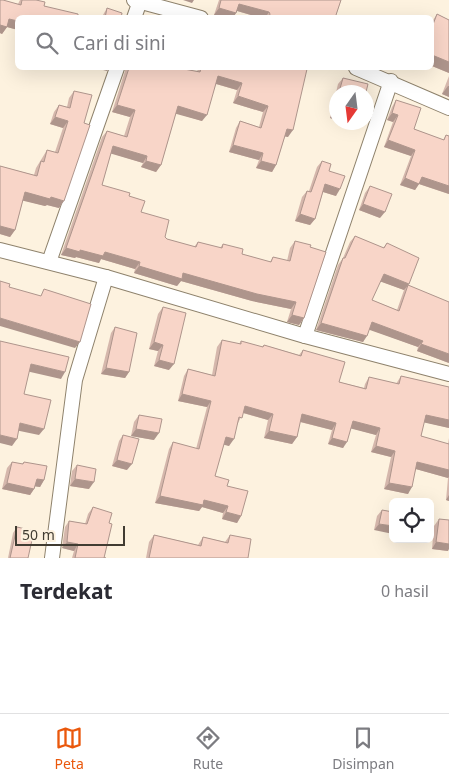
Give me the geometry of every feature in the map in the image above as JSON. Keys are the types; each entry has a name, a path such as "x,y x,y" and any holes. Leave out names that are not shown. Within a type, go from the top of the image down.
{"street":[{"path":"135,15 137,1 190,15"},
{"path":"49,262 116,70"},
{"path":"361,70 449,108"},
{"path":"305,336 391,82"},
{"path":"0,250 106,277 305,336 449,374"},
{"path":"52,558 75,380 106,277"}],"building":[{"path":"0,0 21,5 22,0 36,0 45,2 44,6 78,14 15,15 15,20 9,19 7,27 0,25"},
{"path":"221,0 341,0 336,15 270,15 269,12 239,4 236,13 219,8"},
{"path":"107,8 122,13 122,15 106,15"},
{"path":"437,14 449,20 449,62 434,56 434,22"},
{"path":"128,70 189,70 200,72 200,70 307,70 293,130 287,129 276,165 261,161 263,153 233,145 240,121 261,128 268,106 238,96 242,83 218,76 207,115 178,106 161,165 146,161 147,156 113,146 102,185 130,193 129,196 145,201 141,212 169,220 165,237 167,239 196,247 198,242 222,248 223,244 243,249 242,254 271,262 273,257 290,261 295,241 311,245 310,247 326,252 304,318 292,315 296,302 257,294 183,273 182,279 139,266 140,262 105,252 103,256 66,248 107,131 127,137 135,110 117,105"},
{"path":"343,78 368,84 368,85 341,85"},
{"path":"74,91 92,95 84,123 90,125 64,201 25,192 15,230 0,226 0,166 37,176 41,161 44,162 47,150 58,153 68,121 55,117 59,105 70,108"},
{"path":"396,100 421,108 414,129 444,140 446,135 449,136 449,186 422,177 419,184 405,178 415,150 388,140 398,115 392,113"},
{"path":"322,161 331,164 329,171 345,176 340,189 325,184 315,219 300,214 307,191 311,192"},
{"path":"370,186 392,194 385,212 363,204"},
{"path":"355,236 384,248 387,243 419,258 409,284 384,274 372,300 399,311 408,285 449,302 449,354 421,344 423,341 372,322 367,336 321,323 343,258 345,258"},
{"path":"0,281 10,284 9,287 41,296 44,289 91,304 80,342 0,318"},
{"path":"163,307 186,313 174,364 159,360 163,345 154,342"},
{"path":"115,327 137,333 129,372 106,368"},
{"path":"222,340 241,344 241,341 263,347 264,345 301,356 303,350 345,362 339,382 366,389 369,377 399,384 401,376 449,387 449,420 426,415 421,436 449,444 449,470 417,462 412,487 389,483 395,451 376,446 380,428 353,421 347,442 332,438 336,423 302,414 297,437 269,431 273,414 245,406 242,418 239,417 234,439 226,437 215,476 229,480 227,486 248,491 241,516 226,512 228,506 204,500 203,505 160,496 173,442 199,449 211,401 182,394 188,369 215,376"},
{"path":"0,341 69,357 65,372 31,364 24,394 51,400 44,429 20,423 17,439 0,435"},
{"path":"139,415 162,419 159,433 136,429"},
{"path":"123,435 139,439 132,464 117,460"},
{"path":"12,462 47,466 44,480 37,479 34,489 7,483"},
{"path":"77,465 96,469 94,482 75,479"},
{"path":"93,507 112,513 109,523 112,524 104,558 75,558 78,544 67,542 69,521 87,524"},
{"path":"382,510 389,511 389,525 379,524"},
{"path":"439,519 449,520 449,544 436,542"},
{"path":"17,527 34,531 28,558 10,558"},
{"path":"154,535 201,546 203,537 228,543 230,535 251,539 248,558 149,558"}]}
